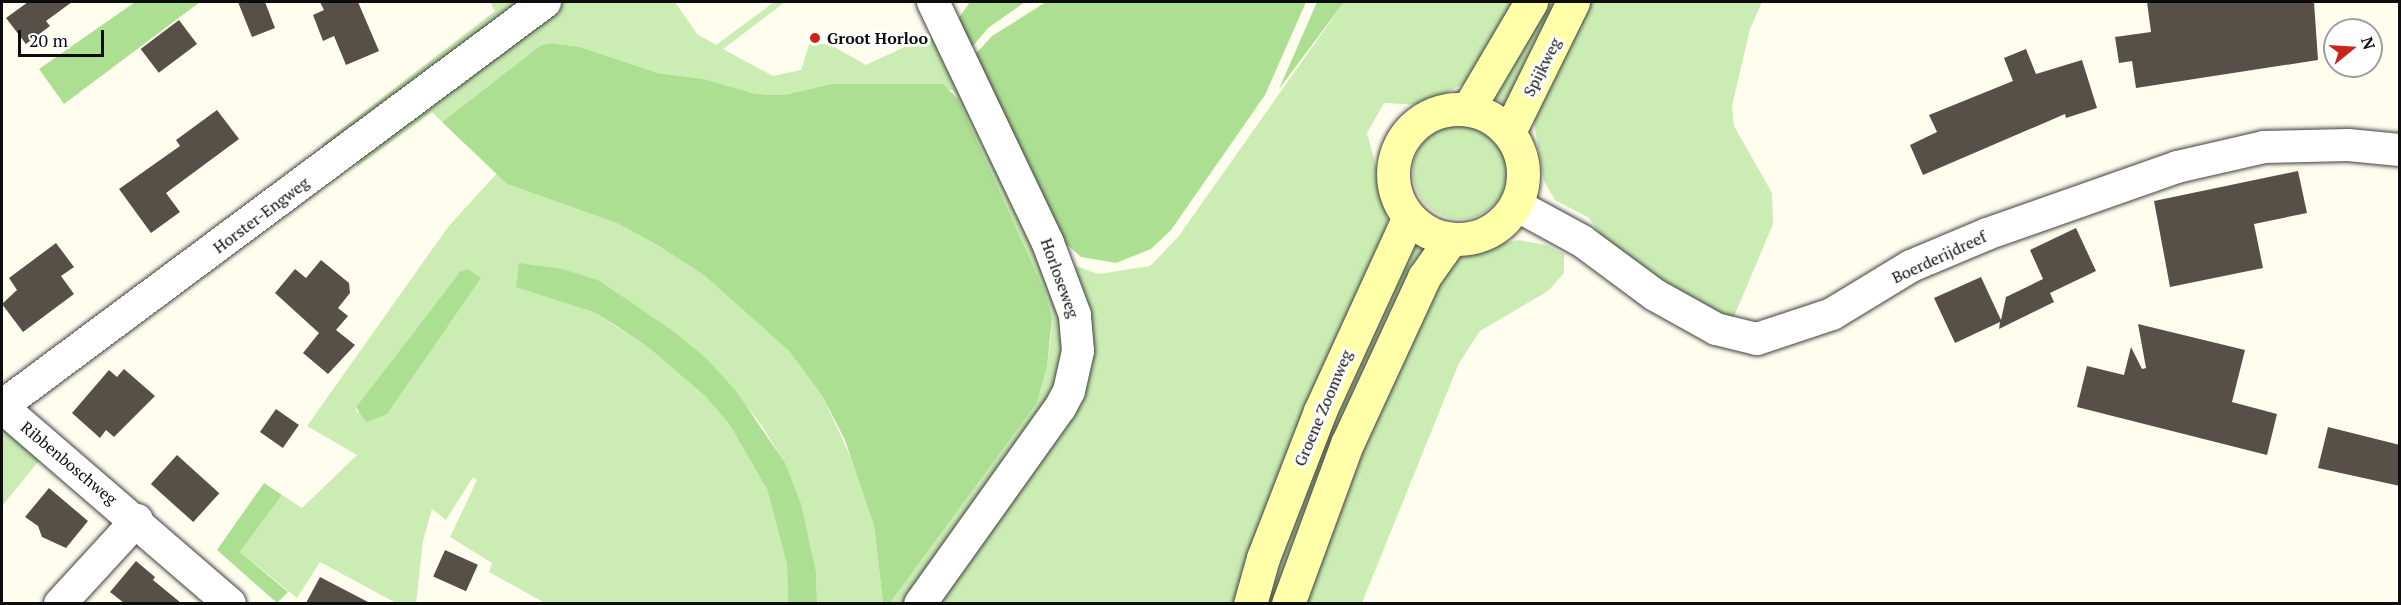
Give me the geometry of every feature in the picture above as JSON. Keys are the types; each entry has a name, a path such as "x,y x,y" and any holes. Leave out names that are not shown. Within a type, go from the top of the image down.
{"main road":[{"path":"1468,110 1532,2"},
{"name":"Spijkweg","path":"1509,132 1574,2"},
{"path":"1448,109 1468,110 1491,117 1509,132 1521,155 1523,181 1516,206 1499,225 1484,233 1451,239 1428,232 1409,217 1394,181 1394,161 1401,142 1413,127 1429,115 1448,109"},
{"name":"Groene Zoomweg","path":"1250,603 1263,558 1320,411 1409,217"},
{"path":"1288,603 1347,444 1424,277 1451,239"}],"street":[{"name":"Horster-Engweg","path":"2,407 545,2"},
{"name":"Horloseweg","path":"920,603 1060,408 1069,392 1078,351 1076,315 1048,243 933,2"},
{"name":"Boerderijdreef","path":"1516,206 1582,240 1655,295 1716,329 1757,339 1832,314 1911,266 1987,234 2177,167 2264,147 2348,145 2400,150"},
{"name":"Ribbenboschweg","path":"2,407 137,520 230,603"},
{"path":"60,603 137,520"}],"green space":[{"path":"135,2 200,2 64,104 39,69"},
{"path":"490,2 530,2 325,149 322,144 495,11"},
{"path":"560,2 675,2 697,34 716,45 774,2 785,2 723,49 773,76 801,70 810,42 831,45 866,65 937,32 1063,307 1063,382 910,603 890,603 1037,403 1047,367 1051,336 1052,318 1045,292 953,90 831,84 784,95 756,94 704,79 658,73 580,47 552,43 541,45 442,122 432,112 357,167 358,156"},
{"path":"970,2 1025,2 988,28 967,53 953,26"},
{"path":"1046,2 1306,2 1265,95 1171,230 1151,249 1116,263 1081,257 1052,231 971,59 992,36"},
{"path":"1317,2 1344,2 1279,89"},
{"path":"1344,2 1524,2 1472,80 1420,105 1384,103 1367,133 1387,206 1387,227 1242,603 935,604 1064,417 1068,263 1098,274 1150,266 1178,237"},
{"path":"1541,2 1563,2 1508,106 1490,95"},
{"path":"1583,2 1762,2 1750,29 1732,106 1734,126 1772,193 1773,224 1730,326 1614,254 1589,218 1555,200 1544,181 1533,117"},
{"path":"552,43 580,47 658,73 704,79 756,94 784,95 831,84 943,84 958,99 1045,292 1052,318 1047,367 1037,403 890,603 883,603 874,525 845,440 823,397 789,351 705,276 659,246 619,224 507,184 442,122 541,45"},
{"path":"1460,125 1478,128 1493,139 1504,154 1507,172 1504,190 1493,205 1478,216 1460,219 1442,216 1427,205 1416,190 1413,172 1416,154 1427,139 1442,128"},
{"path":"498,172 507,184 619,224 659,246 705,276 789,351 823,397 863,484 874,525 883,603 817,603 816,571 801,503 785,464 761,424 706,358 598,280 561,299 594,312 649,348 705,396 729,424 767,489 787,565 788,603 545,603 489,572 492,563 450,537 477,480 473,477 446,520 432,509 423,541 416,603 396,603 320,562 297,598 240,552 282,495 302,508 357,455 307,426 448,227","holes":["460,272 357,414 356,407"]},
{"path":"1411,240 1428,251 1281,603 1261,604 1279,543"},
{"path":"1519,240 1546,245 1564,254 1564,273 1548,291 1480,331 1459,363 1362,603 1302,604 1361,442 1446,265 1476,249"},
{"path":"519,263 562,269 598,280 673,331 706,358 736,391 785,463 801,503 816,571 817,603 788,603 787,565 767,489 729,424 705,396 649,348 594,312 516,287"},
{"path":"468,269 481,278 387,414 366,422 356,407 460,272"},
{"path":"2,426 42,457 2,506"},
{"path":"264,483 282,495 240,552 288,592 277,603 217,550"}],"building":[{"path":"28,2 72,2 46,21 50,26 26,44 6,18"},
{"path":"238,2 265,2 275,28 252,37"},
{"path":"320,2 358,2 379,51 346,65 334,36 323,41 313,15 324,10"},
{"path":"2147,2 2314,2 2318,60 2136,88 2132,61 2119,63 2115,37 2151,32"},
{"path":"179,20 197,44 159,73 141,49"},
{"path":"2026,49 2036,74 2082,60 2097,108 2066,118 2065,114 1923,175 1910,145 1937,132 1929,115 2013,81 2004,58"},
{"path":"217,110 239,139 166,193 180,212 151,233 119,189 180,146 176,140"},
{"path":"2298,171 2307,213 2254,224 2263,268 2170,287 2154,201"},
{"path":"2076,228 2096,271 2050,293 2054,302 1999,329 2000,322 1955,343 1934,298 1981,277 2001,320 2006,297 2043,279 2030,250"},
{"path":"56,243 74,267 61,276 74,294 23,332 2,304 17,290 9,278"},
{"path":"321,260 349,283 350,293 338,308 348,316 336,330 355,345 328,374 303,353 319,333 275,293 295,269 306,278"},
{"path":"2138,324 2245,350 2232,402 2277,414 2267,455 2077,407 2087,366 2124,375 2131,347 2142,369 2146,368"},
{"path":"124,369 155,396 114,437 106,430 100,438 72,413 109,370 117,377"},
{"path":"276,409 299,425 283,448 260,432"},
{"path":"2328,427 2400,445 2400,486 2318,468"},
{"path":"177,455 219,493 193,522 151,484"},
{"path":"49,488 88,521 66,548 42,537 38,526 25,517"},
{"path":"445,550 478,565 466,591 433,576"},
{"path":"136,561 155,577 153,580 181,603 124,603 110,592"},
{"path":"320,577 370,603 306,603"}],"place":[{"name":"Groot Horloo","path":"815,38"}]}
